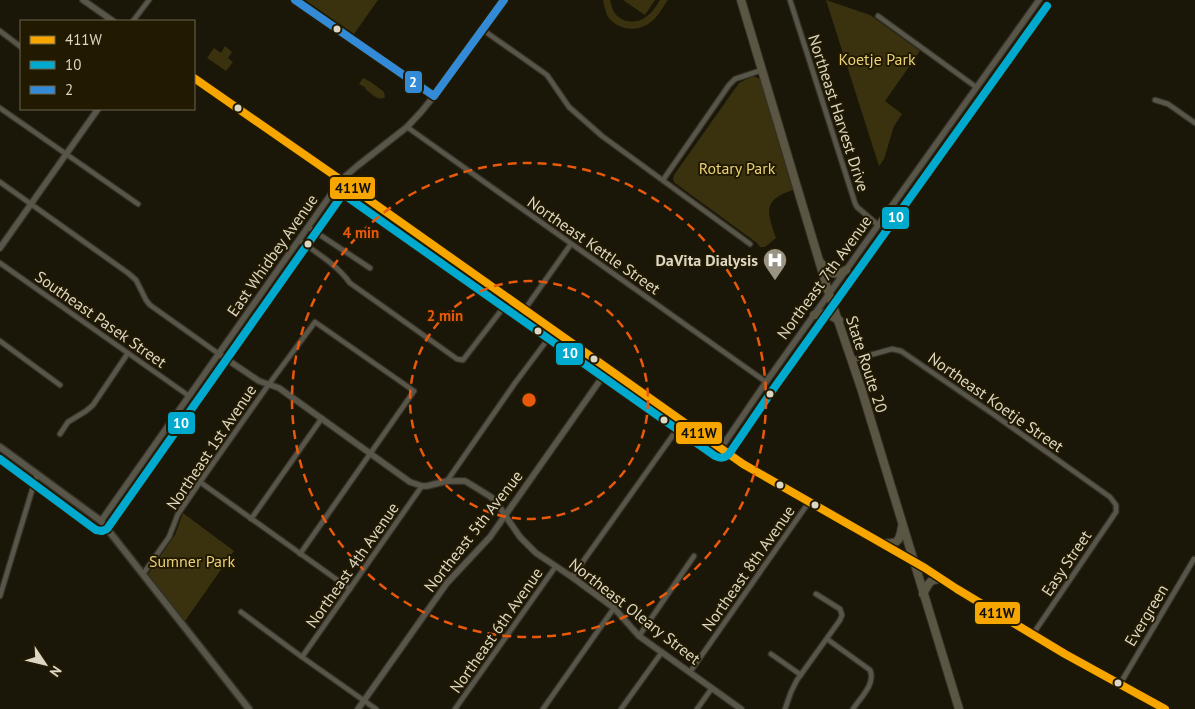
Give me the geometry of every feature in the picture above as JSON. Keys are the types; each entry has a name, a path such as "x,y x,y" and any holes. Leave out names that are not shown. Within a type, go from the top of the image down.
{"main road":[{"name":"State Route 20","path":"741,0 829,294 852,360 959,709"},
{"path":"820,262 833,274 842,273 846,270"},
{"path":"814,314 825,313 838,320"},
{"path":"0,447 101,521 249,709"},
{"path":"880,543 889,544 898,541 903,525"},
{"path":"923,594 931,580 942,579"}],"street":[{"path":"83,0 112,20"},
{"path":"134,20 149,0"},
{"path":"295,0 434,96"},
{"name":"East Whidbey Avenue","path":"101,521 341,180 407,127 434,96 504,0"},
{"name":"Northeast Harvest Drive","path":"790,0 855,202 857,207 878,225"},
{"name":"Northeast 7th Avenue","path":"721,448 814,314 1039,0"},
{"path":"878,16 976,87"},
{"path":"483,30 540,70 552,82 570,108 607,140 750,244"},
{"path":"0,31 20,46"},
{"path":"663,180 729,85 735,79 762,70"},
{"path":"195,79 743,464 914,562 1066,654 1165,709"},
{"path":"1156,100 1168,104 1195,123"},
{"path":"0,108 138,204"},
{"path":"0,248 97,110"},
{"name":"Northeast Kettle Street","path":"407,127 766,382"},
{"path":"0,182 128,273 136,280 150,305 259,381 279,388 410,482 422,486"},
{"path":"308,227 370,268"},
{"path":"299,240 336,266 350,283 457,359 463,360 510,299"},
{"path":"525,309 571,244"},
{"name":"Southeast Pasek Street","path":"0,263 188,396"},
{"name":"Northeast 1st Avenue","path":"143,574 169,537 178,514 315,322 414,391 371,454"},
{"path":"446,481 554,331"},
{"path":"0,342 60,385"},
{"name":"Northeast Koetje Street","path":"852,360 892,348 901,351 1110,497 1116,504"},
{"path":"60,434 68,422 93,405 128,353"},
{"name":"Northeast 5th Avenue","path":"358,709 447,583 490,536 506,515 608,369"},
{"path":"251,519 322,418"},
{"path":"572,577 683,421"},
{"path":"300,554 371,454"},
{"path":"0,596 37,474"},
{"name":"Northeast Oleary Street","path":"422,486 446,481 465,481 475,486 496,502 512,527 527,545 614,608 639,636 741,709"},
{"path":"200,482 350,589"},
{"name":"Northeast 4th Avenue","path":"302,657 422,486"},
{"name":"Northeast 8th Avenue","path":"690,672 809,502"},
{"name":"Easy Street","path":"1033,634 1116,512 1116,504"},
{"path":"639,636 694,556"},
{"name":"Evergreen","path":"1120,684 1194,559"},
{"name":"Northeast 6th Avenue","path":"456,709 556,566"},
{"path":"785,709 791,692 801,675 840,620 842,614 840,609 816,594"},
{"path":"543,709 614,608"},
{"path":"241,612 376,709"},
{"path":"827,639 870,670 872,675 871,683 853,709"},
{"path":"620,709 662,652"},
{"path":"771,654 801,675"},
{"path":"697,709 712,688"}],"green space":[{"path":"305,0 378,0 354,34"},
{"path":"603,0 610,0 614,12 621,19 634,22 643,19 649,14 660,0 668,0 651,22 643,27 631,29 615,24 611,20 607,15"},
{"path":"623,0 655,0 645,15"},
{"name":"Koetje Park","path":"826,0 870,15 920,51 885,101 902,114 894,126 884,159 879,166"},
{"path":"225,46 232,52 228,58 233,62 226,71 207,58 214,48 221,53"},
{"name":"Rotary Park","path":"753,76 760,79 793,190 776,198 772,203 769,214 776,238 765,247 760,247 673,180 674,175 739,83"},
{"path":"363,78 384,92 385,97 377,98 359,84"},
{"name":"Sumner Park","path":"183,513 234,551 185,621 148,574 175,535"}],"transit line":[{"name":"2","path":"295,0 434,96 504,0"},
{"name":"10","path":"0,459 96,530 102,531 107,529 343,194 715,456 719,458 724,457 729,454 774,388 1047,6"},
{"name":"411W","path":"195,79 743,464 925,568 1065,654 1165,709"}],"place":[{"name":"DaVita Dialysis","path":"775,281"}]}
